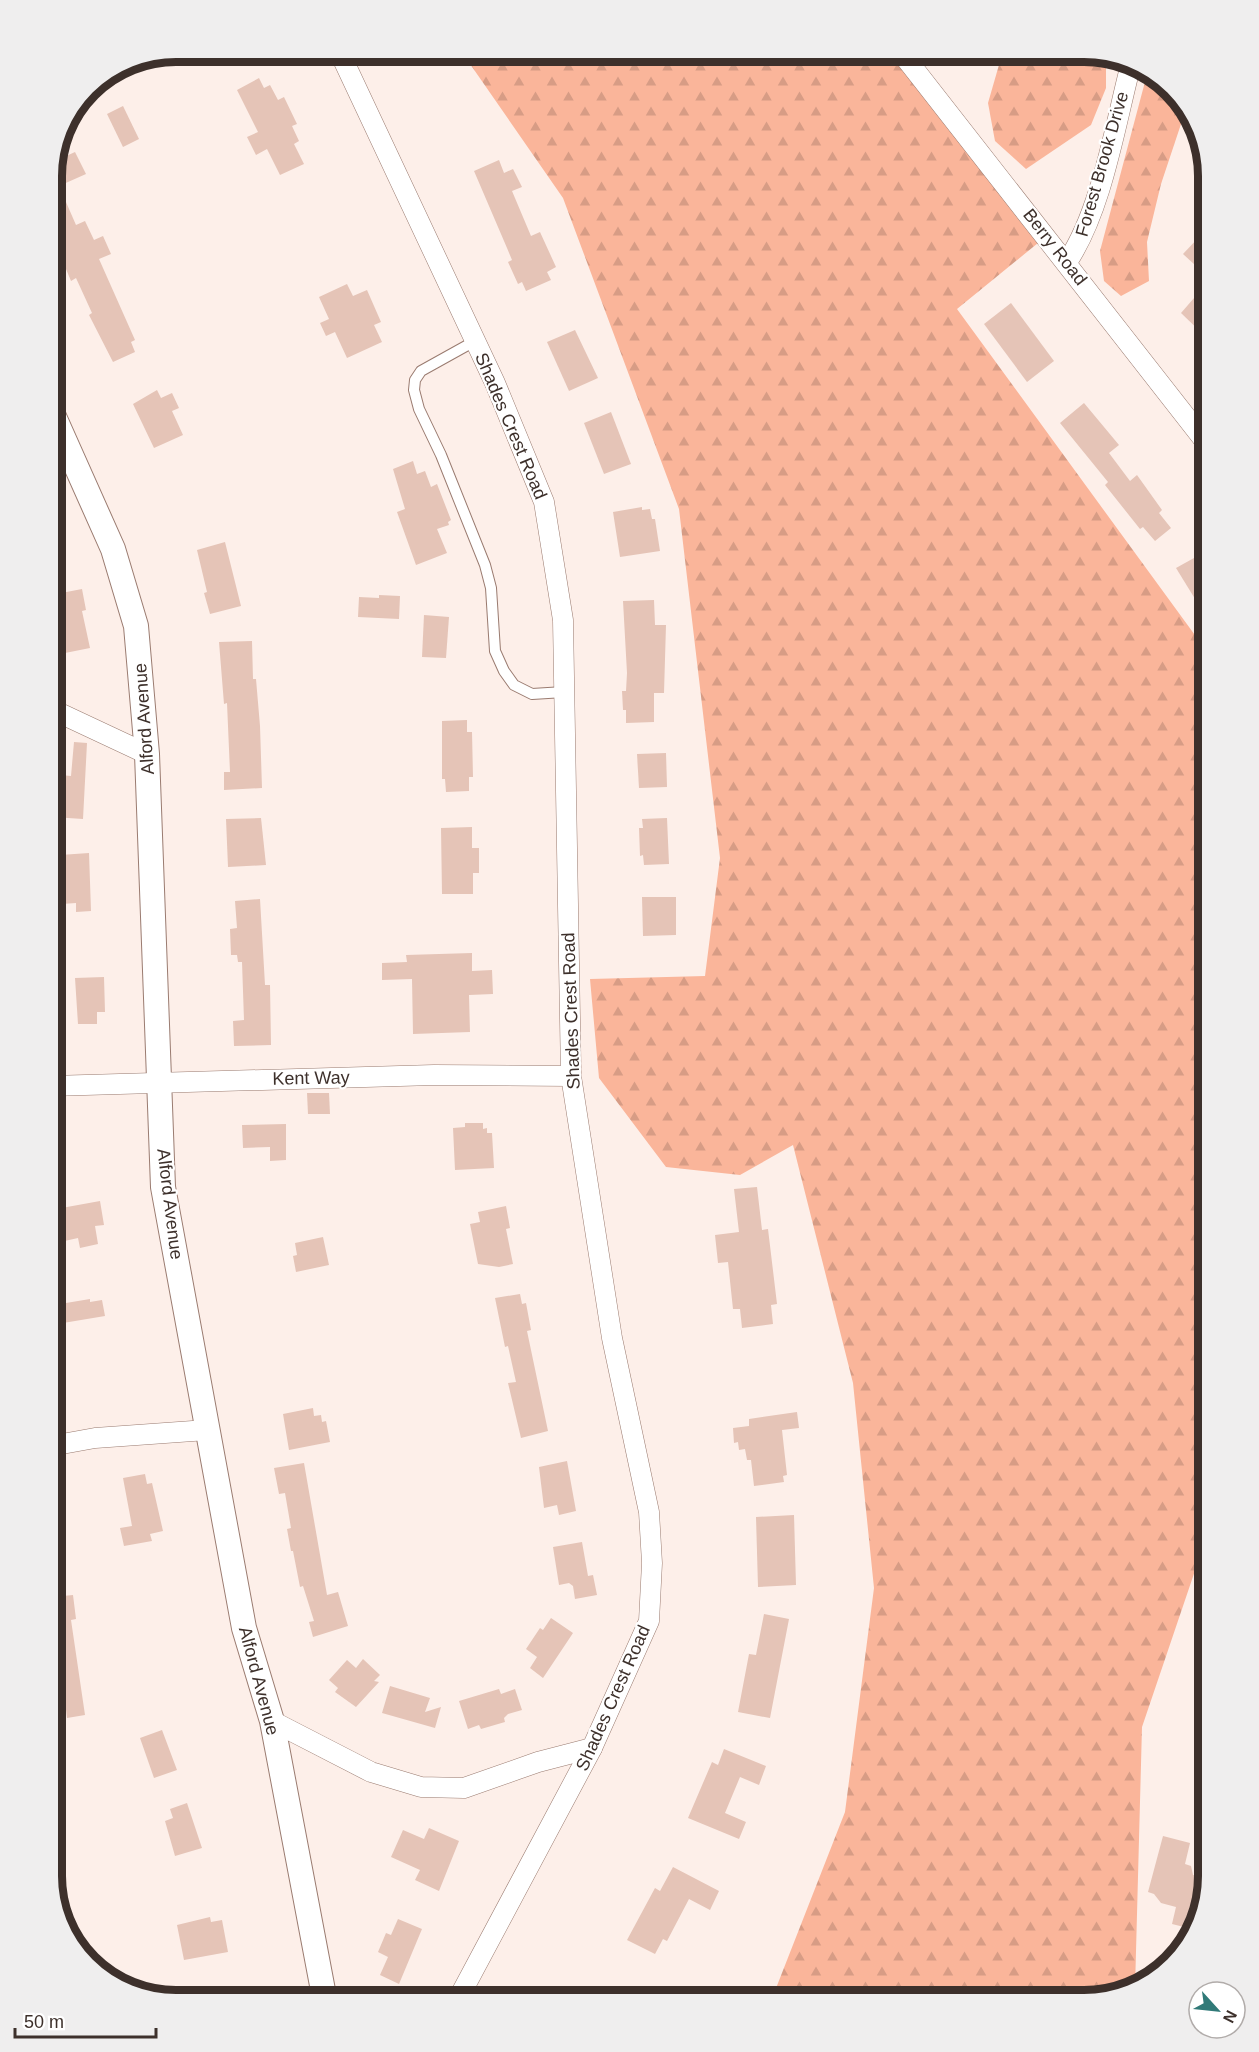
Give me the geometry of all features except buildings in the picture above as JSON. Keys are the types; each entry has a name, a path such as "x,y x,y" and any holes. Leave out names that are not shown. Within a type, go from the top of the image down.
{"street":[{"name":"Shades Crest Road","path":"344,62 475,341 544,502 562,620 571,1076 612,1338 649,1512 652,1563 649,1622 592,1748 463,1990"},
{"name":"Berry Road","path":"909,62 1198,432"},
{"name":"Forest Brook Drive","path":"1067,262 1089,220 1129,71"},
{"name":"Alford Avenue","path":"62,434 90,494 126,588 138,646 147,754 164,1187 244,1629 272,1721 323,1990"},
{"path":"62,714 147,754"},
{"name":"Kent Way","path":"62,1086 434,1075 571,1076"},
{"path":"62,1444 95,1438 207,1430"},
{"path":"272,1721 371,1772 422,1787 464,1788 538,1762 592,1748"}],"lane":[{"path":"475,341 421,371 415,380 414,390 419,409 441,455 485,565 491,588 495,651 504,671 514,685 532,694 564,692"}],"green space":[{"path":"469,62 898,62 1038,243 957,309 1198,639 1198,1562 1142,1727 1135,1978 1120,1984 1099,1990 775,1990 845,1812 874,1588 853,1383 793,1145 740,1175 666,1167 599,1078 590,979 705,976 720,858 679,509 563,198"},
{"path":"1000,62 1106,64 1106,88 1091,125 1026,169 995,141 988,103"},
{"path":"1145,80 1169,100 1183,119 1161,184 1147,242 1149,281 1121,296 1104,281 1100,251"}]}
